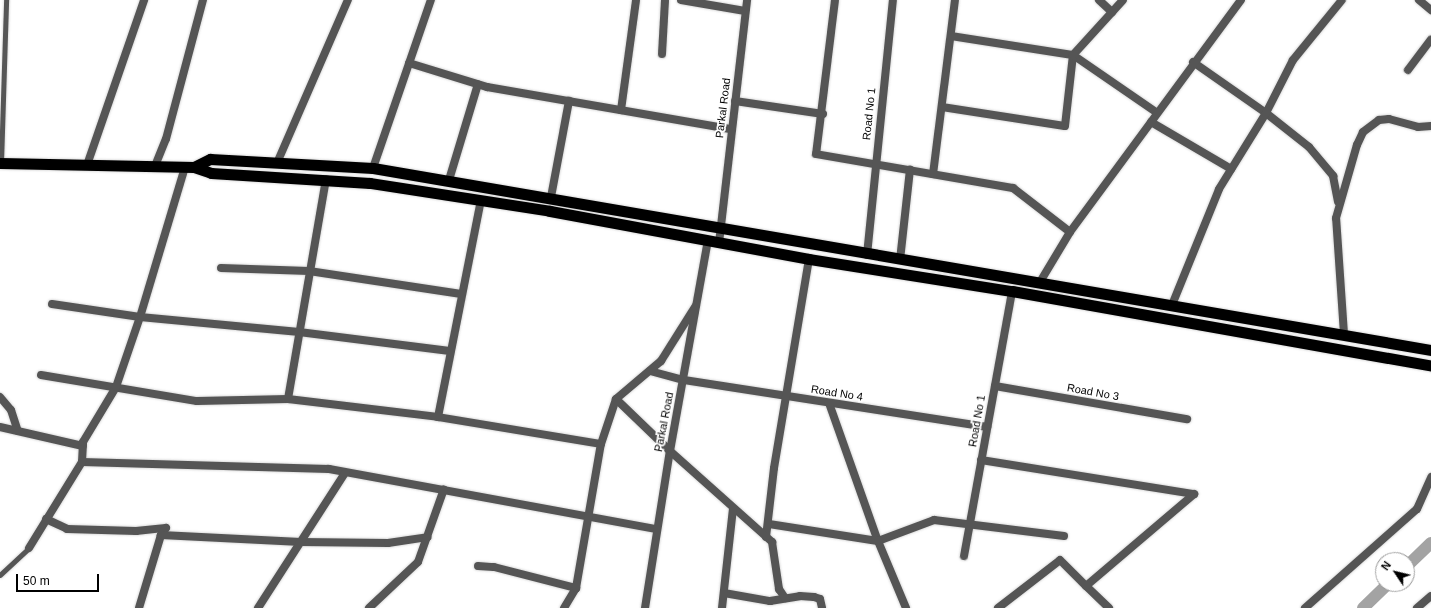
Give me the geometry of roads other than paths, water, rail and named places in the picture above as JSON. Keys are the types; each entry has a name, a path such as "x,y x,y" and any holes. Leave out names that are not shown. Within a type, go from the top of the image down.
{"highway":[{"path":"190,167 210,159 373,168 449,180 866,255 1040,282 1431,350"},
{"path":"1,163 190,167 211,173 326,179 370,183 481,200 809,259 1012,291 1431,366"}],"street":[{"path":"87,165 144,0"},
{"path":"155,166 166,139 203,0"},
{"path":"277,162 348,0"},
{"path":"373,168 431,0"},
{"path":"621,110 636,0"},
{"path":"662,54 665,0"},
{"path":"681,0 745,11"},
{"name":"Parkal Road","path":"644,608 670,451 698,303 713,241 720,229 747,0"},
{"path":"835,0 823,114 816,154 1013,188 1070,232"},
{"name":"Road No 1","path":"866,255 893,0"},
{"path":"933,174 955,0"},
{"path":"1099,0 1112,12"},
{"path":"942,107 1065,126 1072,55 1122,0"},
{"path":"1040,282 1070,232 1151,122 1156,112 1241,0"},
{"path":"1172,305 1219,189 1266,113 1293,60 1342,0"},
{"path":"1419,0 1431,10"},
{"path":"951,36 1072,55 1156,112"},
{"path":"1408,70 1431,40"},
{"path":"1194,62 1266,113 1309,147 1326,165 1336,188 1338,207 1337,230 1344,334"},
{"path":"409,63 478,84 731,129"},
{"path":"449,180 478,84"},
{"path":"551,198 569,101"},
{"path":"734,101 823,114"},
{"path":"1338,207 1357,145 1371,124 1379,120 1389,120 1418,127 1431,126"},
{"path":"1151,122 1231,169"},
{"path":"29,548 82,462 83,446 116,387 190,167"},
{"path":"900,260 910,170"},
{"path":"288,399 326,179"},
{"path":"438,417 461,294 481,200"},
{"path":"766,537 769,524 774,468 809,259"},
{"path":"221,268 309,271 461,294"},
{"name":"Road No 1","path":"964,556 1012,291"},
{"path":"564,608 576,588 590,517 601,444 616,399 661,361 698,303"},
{"path":"52,304 140,317 299,332 450,351"},
{"name":"Road No 4","path":"650,371 684,380 987,427"},
{"path":"40,375 197,401 288,399 438,417 601,444"},
{"name":"Road No 3","path":"995,386 1187,419"},
{"path":"0,397 11,410 18,431"},
{"path":"616,399 733,509 772,542 776,577 779,589 785,598"},
{"path":"829,402 878,541 906,608"},
{"path":"0,428 83,446"},
{"path":"981,460 1194,494 1086,586"},
{"path":"82,462 329,469 657,529"},
{"path":"258,608 345,473"},
{"path":"1305,608 1417,508 1431,477"},
{"path":"369,608 418,562 444,489"},
{"path":"722,608 733,509"},
{"path":"46,519 66,529 129,531 166,528 161,535 139,608"},
{"path":"769,524 878,541 934,520 969,526 1064,536"},
{"path":"161,535 301,542 388,543 428,537"},
{"path":"998,608 1060,560 1109,608"},
{"path":"478,566 494,567 576,588"},
{"path":"724,593 770,605 785,598 814,597 820,599 822,608"},
{"path":"1417,608 1431,596"}],"lane":[{"path":"1,163 6,0"},
{"path":"0,575 29,548"}],"waterway":[{"path":"1415,558 1431,543"},
{"path":"1363,608 1380,592"}]}
